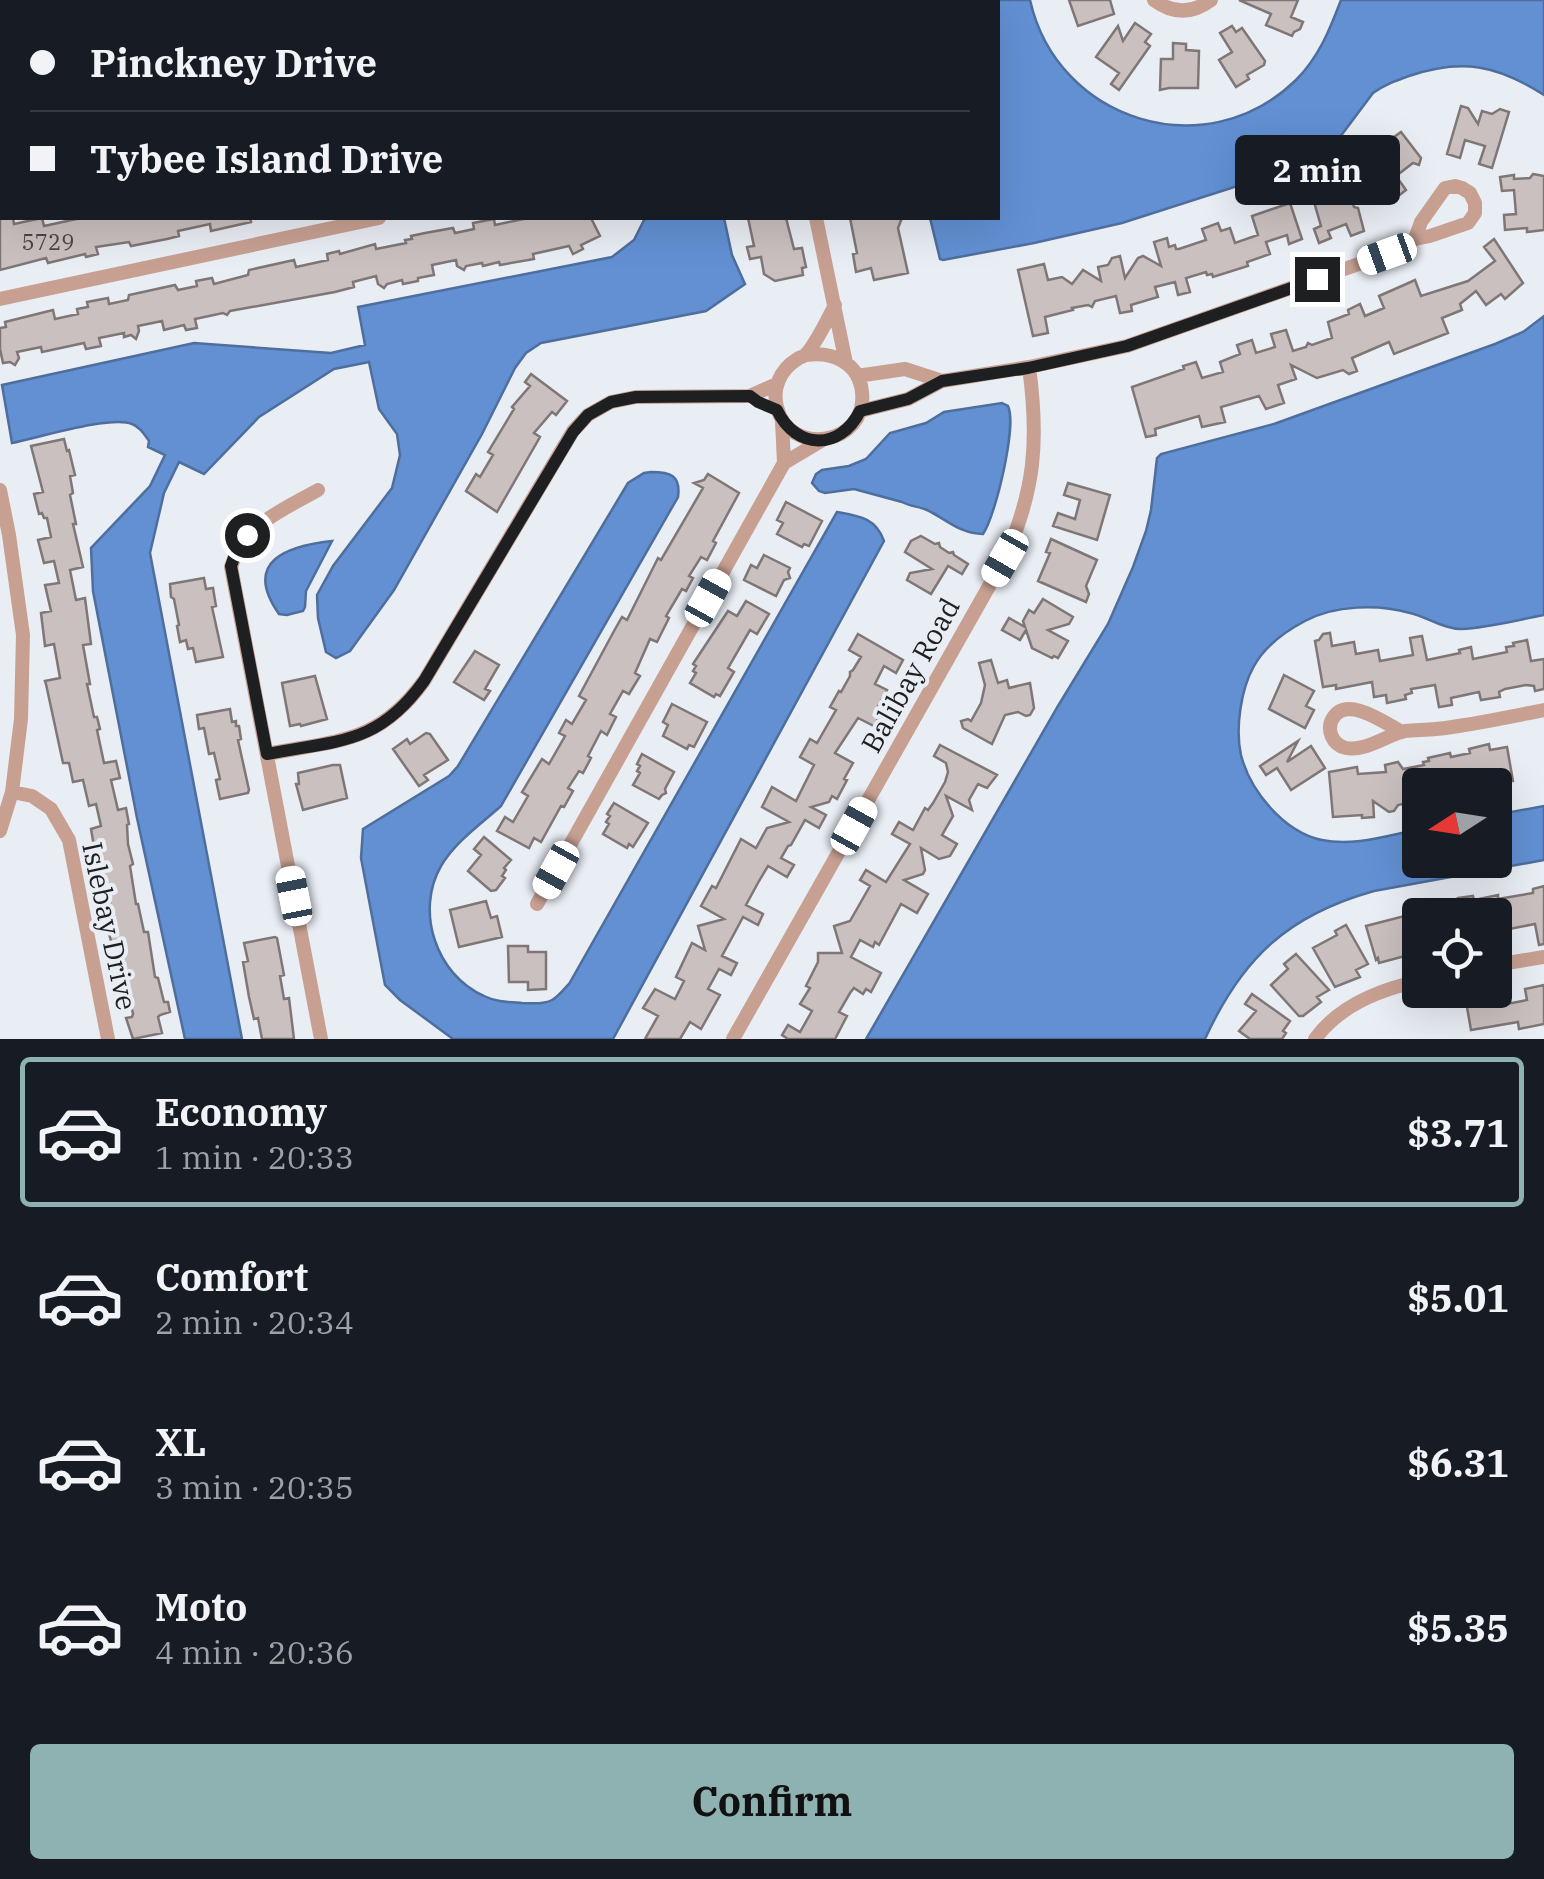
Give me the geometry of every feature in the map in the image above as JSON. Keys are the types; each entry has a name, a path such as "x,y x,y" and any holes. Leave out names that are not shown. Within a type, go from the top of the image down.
{"street":[{"path":"1154,0 1182,12 1196,10 1211,0"},
{"path":"860,411 913,396 942,381 1028,368 1127,346 1387,254 1415,239 1468,222 1475,214 1470,193 1455,186 1445,188 1421,222 1415,239"},
{"path":"0,299 370,220"},
{"path":"816,220 846,363"},
{"path":"806,355 836,305"},
{"path":"537,904 784,463 846,432 854,423 860,411 862,387 846,363 834,356 820,353 793,361 777,384 784,463"},
{"name":"Balibay Road","path":"733,1039 1005,558 1026,504 1034,460 1028,368"},
{"path":"857,376 908,370 942,381"},
{"path":"908,370 913,396"},
{"path":"267,754 357,737 380,726 409,702 573,432 588,415 611,402 636,397 750,396 777,384"},
{"path":"750,396 780,415 793,432 822,441"},
{"path":"0,490 23,635 21,720 12,792 0,831"},
{"path":"318,490 269,517 247,535 231,566 321,1039"},
{"path":"1402,732 1354,708 1342,709 1329,730 1333,740 1349,749 1402,732 1544,710"},
{"name":"Islebay Drive","path":"12,792 32,796 51,809 69,840 108,1039"},
{"path":"1512,962 1544,957"},
{"path":"1315,1039 1352,1006 1402,985"}],"water":[{"path":"1000,0 1030,0 1045,42 1070,76 1102,102 1139,118 1179,125 1220,122 1260,107 1296,80 1317,52 1341,0 1544,0 1544,95 1495,71 1463,66 1428,70 1377,90 1334,145 1272,175 1122,223 940,259 930,220 1000,220"},
{"path":"644,220 724,220 732,255 745,284 706,311 541,343 526,353 394,590 350,651 336,658 326,652 317,595 333,566 392,488 400,455 397,434 379,409 369,362 334,369 259,417 204,474 179,462 164,493 150,553 242,1039 185,1039 93,591 91,548 150,486 165,455 148,447 149,441 137,427 122,422 12,443 2,385 194,343 331,353 365,345 358,307 612,257 634,240"},
{"path":"1544,316 1544,615 1461,629 1384,608 1343,609 1317,616 1283,634 1259,659 1249,675 1239,721 1246,769 1261,796 1282,819 1308,836 1334,842 1402,833 1402,878 1445,878 1374,891 1292,927 1252,963 1219,1010 1205,1039 866,1039 1108,624 1146,531 1157,458 1274,424 1523,332"},
{"path":"1002,403 1008,406 1010,431 994,509 983,534 960,529 927,510 902,502 854,489 825,493 812,483 822,470 866,459 890,433 926,423 944,412"},
{"path":"651,472 673,476 678,484 678,497 501,806 453,849 433,884 431,921 442,958 467,986 493,999 545,1003 569,984 837,512 871,523 884,541 613,1039 453,1039 385,985 361,858 363,829 449,776 458,766 628,483"},
{"path":"332,541 306,591 303,611 279,614 265,581 268,569 286,552"},
{"path":"1544,806 1544,860 1512,866 1512,812"}],"building":[{"path":"1069,0 1110,0 1114,14 1078,26"},
{"path":"1239,0 1298,0 1291,17 1303,22 1292,36 1266,25 1271,14"},
{"path":"1135,23 1151,34 1145,42 1150,46 1119,90 1111,84 1119,73 1096,57 1118,26 1123,41"},
{"path":"1232,26 1236,32 1242,28 1265,61 1236,87 1219,60 1232,52 1220,33"},
{"path":"1173,43 1199,51 1198,88 1160,90 1161,59 1173,59"},
{"path":"1461,106 1468,108 1478,124 1482,111 1509,112 1492,168 1479,164 1485,146 1465,140 1460,158 1447,154"},
{"path":"1401,132 1421,158 1419,165 1413,163 1396,176 1406,190 1397,197 1363,153 1369,148 1377,149"},
{"path":"1533,174 1544,176 1544,230 1505,230 1504,215 1516,214 1514,190 1502,191 1500,177 1530,178"},
{"path":"1342,176 1364,231 1351,236 1346,224 1328,231 1331,238 1319,243 1314,229 1321,226 1314,202 1335,193 1331,180"},
{"path":"1290,203 1302,239 1289,244 1287,235 1266,242 1270,254 1247,262 1248,266 1213,277 1206,272 1186,278 1190,292 1178,295 1175,282 1155,287 1158,297 1131,305 1132,311 1120,313 1116,296 1095,301 1092,307 1072,308 1045,317 1048,333 1033,336 1018,270 1044,264 1048,280 1062,277 1072,284 1083,270 1101,281 1098,267 1120,256 1125,278 1143,256 1161,266 1154,242 1167,238 1169,247 1175,245 1179,249 1206,240 1202,229 1218,223 1221,231 1230,228 1235,243 1258,235 1252,216"},
{"path":"0,220 13,220 14,224 42,220 44,226 72,220 251,222 211,231 210,224 178,231 179,236 167,239 96,247 98,254 86,257 85,254 48,263 46,258 0,270"},
{"path":"489,220 494,220 495,225 519,220 592,220 600,236 581,245 583,249 573,254 569,246 533,254 534,259 500,265 482,263 466,266 464,270 456,260 432,265 434,275 418,281 403,284 402,280 384,288 376,276 335,292 195,319 197,328 186,330 184,325 164,330 162,321 138,326 136,339 131,335 124,337 124,333 99,338 101,346 86,349 84,343 42,352 41,347 17,352 15,365 3,363 0,328 6,327 5,322 53,310 55,319 78,314 77,309 88,307 87,302 108,298 109,304 128,300 129,295 175,285 178,290 197,286 196,281 212,278 214,284 248,275 249,270 294,260 296,267 328,260 327,254 339,251 340,254 375,244 376,249 406,243 411,236 453,228 455,233 474,229 473,223"},
{"path":"748,220 787,220 794,249 802,248 806,267 802,268 803,275 775,281 764,274 761,257 750,259 747,247 754,246"},
{"path":"850,220 901,220 898,228 908,273 874,280 871,268 856,272 853,254 857,253"},
{"path":"1494,239 1523,283 1505,299 1501,294 1486,305 1476,291 1460,304 1462,310 1442,318 1448,333 1394,354 1389,342 1352,358 1357,371 1349,374 1343,370 1317,378 1291,365 1296,379 1278,385 1284,403 1266,409 1259,396 1221,407 1225,422 1202,427 1199,416 1155,429 1156,435 1146,437 1132,387 1196,362 1202,378 1223,372 1220,362 1240,354 1237,345 1252,340 1256,353 1275,347 1271,334 1286,330 1293,351 1332,338 1328,322 1349,314 1348,310 1360,304 1365,316 1384,308 1379,296 1415,280 1421,296 1468,281 1495,261 1484,247"},
{"path":"531,374 567,401 534,433 540,437 497,512 466,491 493,455 488,452 512,407 530,386 525,382"},
{"path":"64,439 75,475 70,476 70,495 83,567 70,570 76,600 85,598 91,644 83,645 87,684 100,729 97,730 104,763 116,761 120,778 111,780 118,810 126,808 136,904 144,932 148,932 155,977 170,1012 158,1017 162,1033 133,1039 126,1018 133,1014 128,992 122,993 118,974 123,973 121,967 125,966 121,946 113,948 106,923 114,921 107,889 100,890 94,865 97,864 91,829 101,826 96,804 89,806 83,780 73,782 69,763 63,763 45,681 60,678 54,644 45,646 41,613 51,611 45,585 59,583 54,561 44,563 38,540 51,537 47,518 39,514 34,494 43,492 31,446"},
{"path":"708,474 739,493 707,560 701,557 689,576 693,578 666,616 669,618 657,642 650,639 635,673 640,676 629,694 623,691 610,714 616,717 607,735 601,731 583,773 579,771 568,788 573,791 541,842 534,838 529,848 497,831 505,817 513,822 528,796 522,792 542,759 549,764 565,736 559,733 566,720 572,724 586,700 579,696 614,631 622,617 627,620 658,558 661,560 703,488 694,483"},
{"path":"1068,483 1110,495 1097,540 1053,526 1058,513 1075,519 1080,500 1064,495"},
{"path":"786,502 822,521 809,546 802,547 777,534 783,523 777,520"},
{"path":"921,536 939,543 968,564 962,574 948,566 931,594 907,580 910,573 932,569 905,552 911,541"},
{"path":"1051,539 1097,560 1086,586 1086,602 1038,581 1050,553 1046,552"},
{"path":"764,555 790,568 790,578 784,580 776,596 744,580 751,565 757,568"},
{"path":"204,578 206,589 213,588 216,606 212,607 223,657 196,662 193,648 188,649 186,640 180,642 170,584"},
{"path":"1043,599 1073,617 1069,624 1048,630 1068,641 1058,658 1032,648 1026,630 1020,640 1002,630 1009,618 1025,627 1023,621 1029,610 1034,613"},
{"path":"746,601 769,614 757,634 750,630 728,668 734,672 720,696 714,697 690,683 696,673 693,664 728,611 737,616"},
{"path":"1330,633 1332,646 1354,642 1356,654 1378,650 1380,661 1413,655 1410,638 1422,636 1427,660 1471,647 1473,659 1507,652 1506,647 1527,640 1531,661 1544,659 1544,689 1535,691 1534,686 1526,685 1505,689 1499,692 1500,697 1481,700 1479,692 1451,698 1452,705 1439,707 1435,685 1411,689 1406,699 1387,703 1386,695 1374,697 1372,682 1336,689 1336,685 1323,687 1315,641"},
{"path":"858,634 903,660 896,673 884,666 875,684 887,690 875,712 880,715 874,726 858,718 835,753 853,763 844,779 847,780 837,799 832,796 829,802 811,807 826,815 819,828 805,820 788,846 781,858 794,865 787,877 768,866 759,881 746,905 763,914 758,925 743,917 722,956 737,963 731,975 719,969 708,989 720,995 701,1029 690,1022 680,1039 645,1039 658,1016 643,1008 655,989 675,999 684,981 676,977 692,943 705,950 698,926 724,919 701,906 712,886 716,888 741,839 756,848 767,828 789,822 762,807 772,787 796,801 814,765 800,757 810,739 817,743 836,710 830,707 861,657 849,650"},
{"path":"475,651 499,665 485,689 490,691 484,700 454,682"},
{"path":"991,660 998,683 1007,680 1009,688 1030,683 1034,708 1026,716 1018,712 1005,715 992,744 963,728 961,721 971,721 981,703 985,685 979,663"},
{"path":"1284,675 1314,691 1306,706 1314,710 1305,728 1269,709"},
{"path":"315,676 327,719 290,726 282,683"},
{"path":"672,704 707,722 694,747 689,745 687,749 663,736 668,725 663,722"},
{"path":"230,709 232,722 239,726 238,740 249,790 220,799 214,753 209,754 197,715"},
{"path":"426,733 448,760 424,775 428,780 419,786 393,749"},
{"path":"1298,741 1287,762 1311,746 1325,768 1291,790 1277,768 1266,775 1260,766"},
{"path":"1489,744 1490,750 1507,747 1511,768 1408,768 1424,765 1428,758 1470,753 1469,749"},
{"path":"940,745 997,775 987,788 978,784 969,800 972,810 946,796 953,816 942,835 957,844 950,856 939,859 921,848 923,874 904,880 928,894 917,913 901,904 879,945 875,942 873,947 860,940 851,957 881,973 871,992 866,989 863,994 854,988 850,993 839,1012 847,1016 835,1039 788,1039 782,1035 788,1025 800,1032 812,1011 800,1004 810,988 806,986 818,962 818,953 842,953 834,926 850,921 870,886 860,880 866,870 886,882 910,844 892,834 899,822 913,830 945,782 946,763 934,756"},
{"path":"642,754 674,772 666,793 659,799 633,785 640,773 637,764"},
{"path":"1398,762 1402,768 1402,804 1394,811 1389,812 1373,801 1374,817 1333,817 1329,772 1357,767 1358,774 1386,772 1385,765"},
{"path":"340,765 347,798 303,810 296,784 298,773"},
{"path":"614,803 648,823 633,847 629,844 627,848 603,834"},
{"path":"484,837 511,860 504,868 505,878 491,891 468,871 481,855 474,849"},
{"path":"1544,886 1544,944 1539,945 1535,924 1512,928 1512,898 1504,898 1533,893 1533,889"},
{"path":"486,901 491,918 497,916 502,937 459,947 450,910"},
{"path":"1402,917 1402,957 1379,963 1366,926"},
{"path":"1346,925 1368,964 1356,970 1360,977 1335,987 1313,948 1337,935 1335,931"},
{"path":"275,937 294,1039 262,1039 249,997 244,943"},
{"path":"508,946 528,946 528,952 546,952 546,989 528,990 528,982 509,982"},
{"path":"1296,954 1329,990 1317,997 1321,1002 1303,1016 1271,985 1288,969 1284,964"},
{"path":"1544,985 1544,1024 1519,1029 1518,1022 1471,1030 1467,1008 1512,1008 1512,1003 1527,1000 1525,989"},
{"path":"1252,994 1290,1021 1282,1039 1250,1039 1239,1031 1256,1011 1245,1004"}],"route":[{"path":"247,535 231,566 267,754 357,737 380,726 409,702 573,432 588,415 611,402 636,397 750,396 777,410 793,432 822,441 846,432 860,411 908,399 942,381 1028,368 1127,346 1317,279"}]}
